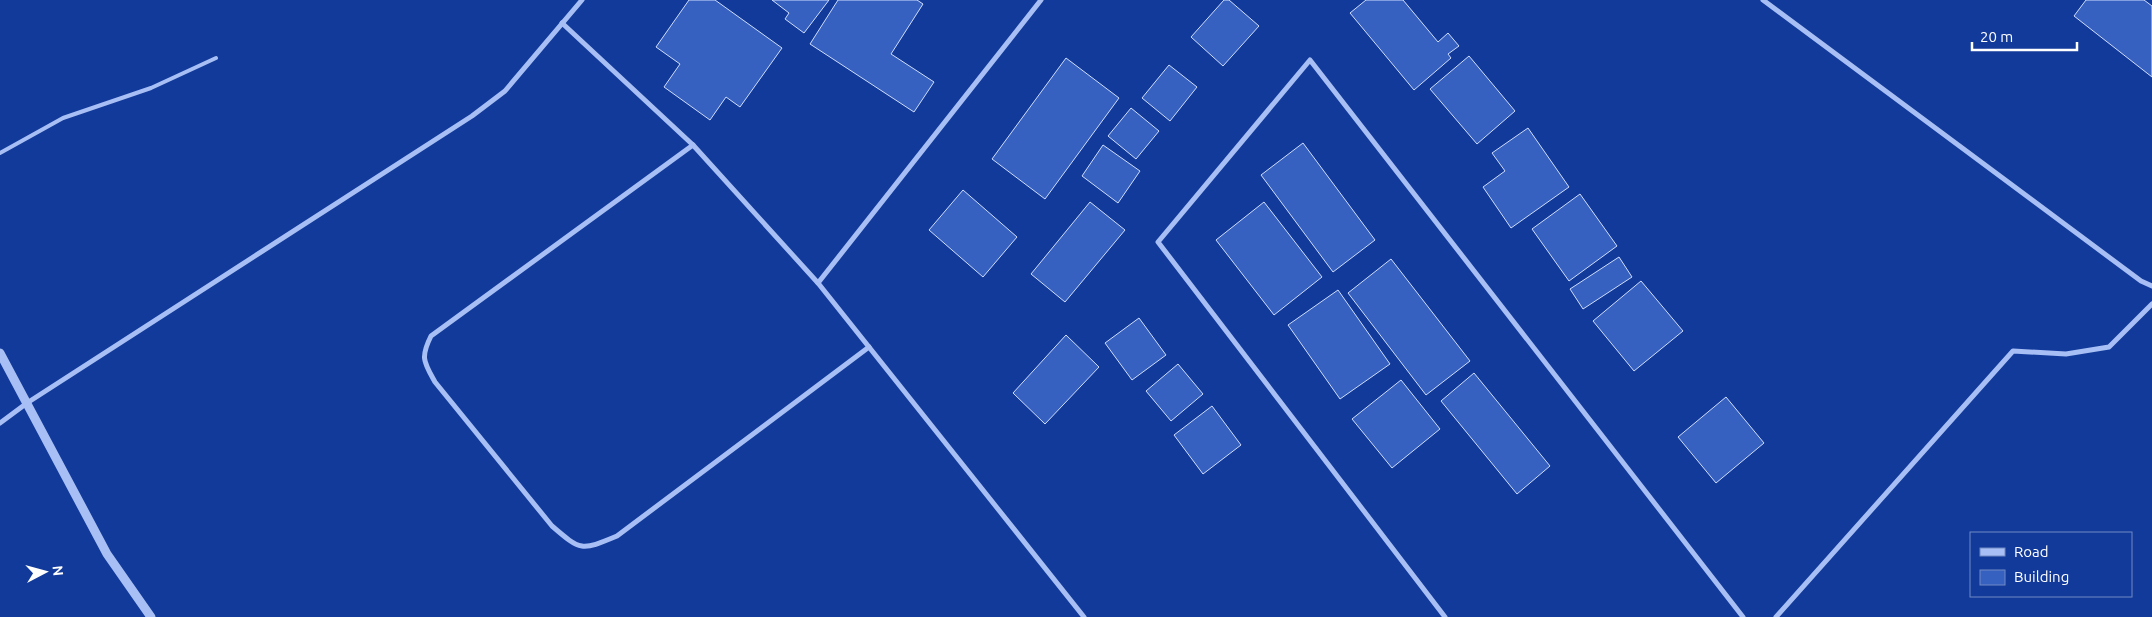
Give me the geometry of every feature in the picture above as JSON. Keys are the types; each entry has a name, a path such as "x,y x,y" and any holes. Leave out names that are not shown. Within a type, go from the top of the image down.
{"street":[{"path":"0,423 27,403 472,116 505,91 582,0"},
{"path":"818,283 1041,0"},
{"path":"1763,0 2141,281 2152,286"},
{"path":"562,23 693,145 818,283 1084,617"},
{"path":"1445,617 1158,242 1310,60 1743,617"},
{"path":"693,145 431,336 424,349 423,360 435,382 552,526 574,545 588,548 617,536 869,347"},
{"path":"1776,617 2013,351 2066,354 2109,347 2152,304"},
{"path":"0,353 106,554 150,617"}],"lane":[{"path":"0,153 63,118 151,88 216,58"}],"building":[{"path":"689,0 715,0 782,48 740,107 726,97 710,120 664,87 680,64 656,47"},
{"path":"772,0 829,0 804,33 785,19 789,13"},
{"path":"838,0 917,0 923,4 891,54 934,82 914,112 810,44"},
{"path":"1224,0 1229,0 1259,26 1223,66 1191,37"},
{"path":"1366,0 1403,0 1438,42 1448,33 1459,46 1448,54 1451,58 1414,90 1350,13"},
{"path":"2086,0 2144,0 2152,6 2152,77 2074,16"},
{"path":"1469,56 1515,111 1477,144 1430,89"},
{"path":"1066,58 1119,98 1045,199 992,159"},
{"path":"1169,65 1197,87 1170,121 1142,98"},
{"path":"1131,108 1159,131 1136,159 1108,136"},
{"path":"1528,128 1569,187 1511,228 1483,187 1505,171 1492,153"},
{"path":"1303,143 1375,240 1333,272 1261,175"},
{"path":"1103,145 1140,171 1118,203 1082,176"},
{"path":"963,190 1017,237 983,277 929,230"},
{"path":"1580,194 1617,246 1569,281 1532,229"},
{"path":"1090,202 1125,230 1065,302 1031,274"},
{"path":"1264,202 1322,277 1274,315 1216,240"},
{"path":"1619,257 1632,277 1583,309 1570,289"},
{"path":"1391,259 1470,361 1426,395 1348,293"},
{"path":"1641,281 1683,331 1634,371 1593,321"},
{"path":"1338,290 1390,364 1340,399 1288,325"},
{"path":"1139,318 1166,355 1132,380 1105,343"},
{"path":"1066,335 1099,367 1045,424 1013,393"},
{"path":"1178,364 1203,394 1171,421 1146,391"},
{"path":"1474,373 1550,466 1517,494 1441,401"},
{"path":"1401,380 1440,429 1392,468 1352,419"},
{"path":"1726,397 1764,443 1716,483 1678,437"},
{"path":"1212,406 1241,445 1203,474 1174,435"}]}
